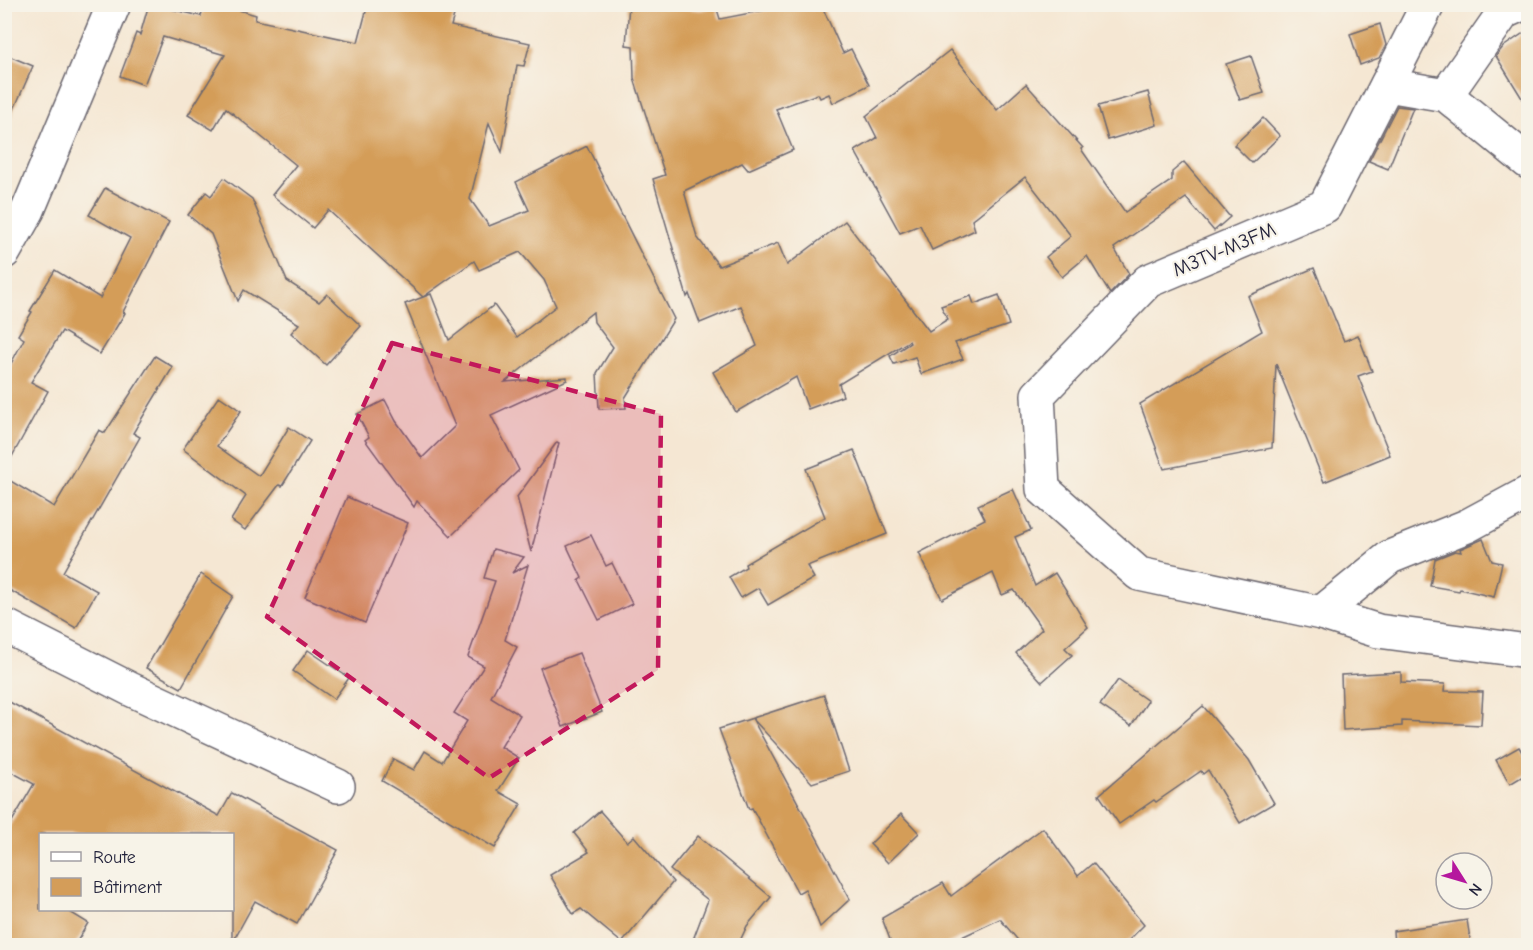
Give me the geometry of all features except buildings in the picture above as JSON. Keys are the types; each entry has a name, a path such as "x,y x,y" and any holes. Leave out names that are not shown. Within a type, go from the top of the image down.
{"street":[{"path":"4,252 28,210 114,4"},
{"name":"M3TV-M3FM","path":"1321,613 1139,574 1042,489 1038,395 1148,281 1325,206 1428,4"},
{"path":"1446,95 1504,12 1522,4"},
{"path":"1387,85 1446,95 1528,162"},
{"path":"1321,613 1390,557 1467,526 1528,493"},
{"path":"1321,613 1378,631 1528,651"},
{"path":"4,625 130,689 338,786"}],"highlighted area":[{"path":"392,343 661,414 658,670 489,778 267,617"}]}
